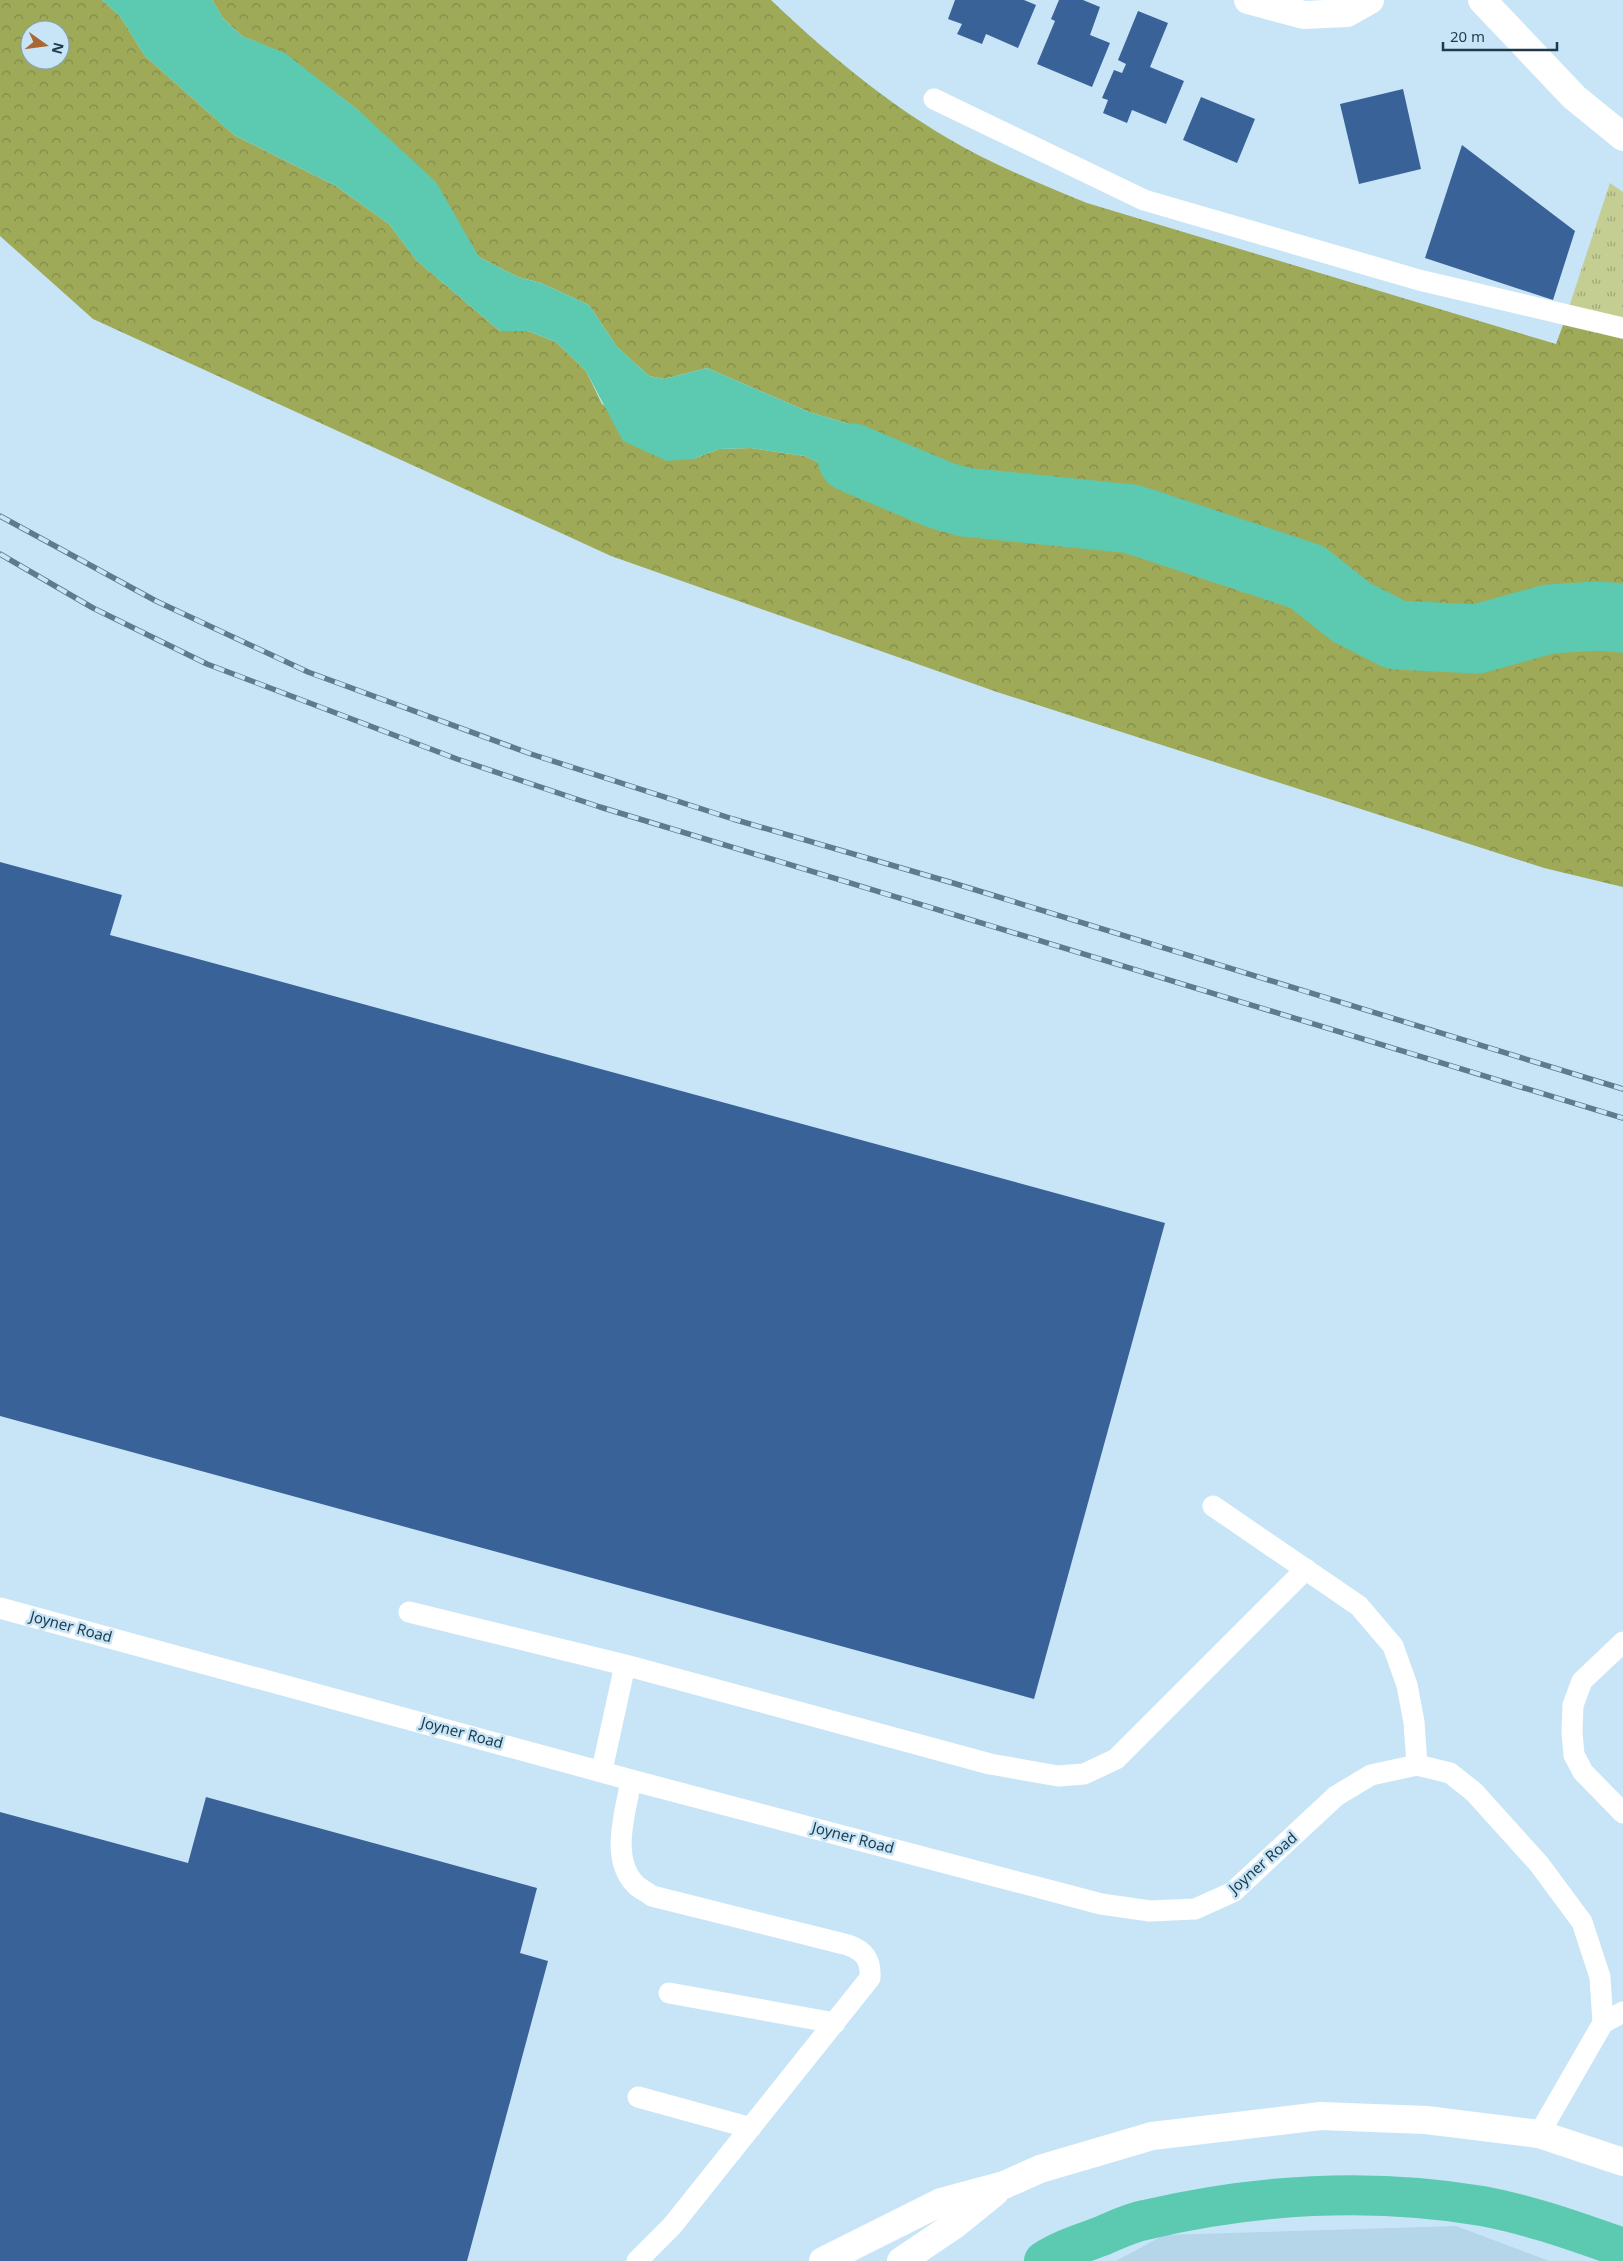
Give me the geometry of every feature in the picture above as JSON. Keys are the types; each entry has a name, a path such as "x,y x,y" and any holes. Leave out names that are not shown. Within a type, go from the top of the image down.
{"street":[{"path":"1248,0 1304,15 1347,12 1370,0"},
{"path":"1482,0 1574,97 1623,137"},
{"path":"823,2261 941,2202 1004,2185 1040,2169 1152,2136 1321,2116 1426,2120 1539,2134 1623,2162"},
{"path":"901,2261 953,2226 1004,2185"}],"lane":[{"path":"934,99 1144,200 1419,280 1623,328"},
{"path":"1213,1506 1359,1606 1393,1646 1407,1685 1414,1722 1418,1765"},
{"path":"409,1612 625,1665 990,1764 1058,1776 1084,1774 1116,1759 1306,1569"},
{"name":"Joyner Road","path":"0,1608 602,1770 631,1780 1100,1904 1150,1912 1195,1909 1233,1892 1336,1796 1371,1774 1418,1765 1450,1774 1474,1792 1539,1864 1582,1922 1600,1977 1603,2023"},
{"path":"1623,1642 1582,1681 1573,1704 1572,1732 1574,1754 1583,1772 1623,1813"},
{"path":"602,1770 625,1665"},
{"path":"631,1780 620,1847 624,1866 636,1884 652,1896 858,1948 866,1955 870,1967 870,1978 835,2023 672,2226 637,2261"},
{"path":"669,1993 835,2023"},
{"path":"1539,2134 1603,2023 1623,2012"},
{"path":"638,2097 751,2128"}],"shaded area":[{"path":"102,0 212,0 223,18 242,36 285,53 358,110 436,182 479,257 518,277 541,283 589,305 617,347 649,376 664,379 707,368 809,412 856,426 918,464 940,495 907,505 805,456 751,448 719,449 693,459 667,461 623,441 586,371 556,342 528,331 500,331 417,261 389,224 336,186 234,135 145,56 120,16"},
{"path":"1456,2226 1549,2261 1116,2261 1164,2235"}],"green space":[{"path":"0,0 102,0 120,16 145,56 234,135 336,186 389,224 417,261 500,331 528,331 556,342 586,371 602,404 693,459 719,449 751,448 805,456 907,505 940,494 856,426 809,412 707,368 664,379 649,376 617,347 589,305 541,283 518,277 479,257 466,237 358,110 285,54 242,36 223,18 212,0 771,0 844,65 922,122 992,162 1087,203 1556,344 1563,325 1623,339 1623,887 1544,868 997,692 611,556 93,319 0,236"},
{"path":"1610,183 1623,192 1623,339 1563,325"}],"building":[{"path":"955,0 1024,0 1036,5 1018,48 986,34 982,44 957,34 962,24 948,19"},
{"path":"1059,0 1083,0 1100,7 1090,35 1110,43 1092,87 1037,64 1055,21 1051,19"},
{"path":"1138,11 1168,23 1150,67 1184,81 1166,124 1132,110 1127,123 1103,113 1108,100 1102,98 1114,70 1122,73 1126,64 1118,60"},
{"path":"1403,89 1421,169 1359,184 1340,104"},
{"path":"1201,97 1255,119 1237,163 1183,140"},
{"path":"1462,145 1575,231 1553,300 1425,258"},
{"path":"0,862 122,895 110,935 1165,1223 1034,1699 0,1416"},
{"path":"206,1797 537,1888 520,1953 548,1961 467,2261 0,2261 0,1812 188,1863"}],"waterway":[{"path":"852,458 940,495 964,502 1132,519 1307,577 1351,612 1396,635 1477,639 1549,619 1598,616 1623,618"},
{"path":"1044,2261 1127,2225 1186,2211 1270,2199 1355,2195 1440,2200 1482,2206 1536,2219 1623,2248"}],"railway":[{"path":"0,516 156,601 308,672 531,754 733,819 953,883 1623,1089"},
{"path":"0,554 93,608 207,664 457,759 600,807 1623,1118"}]}
